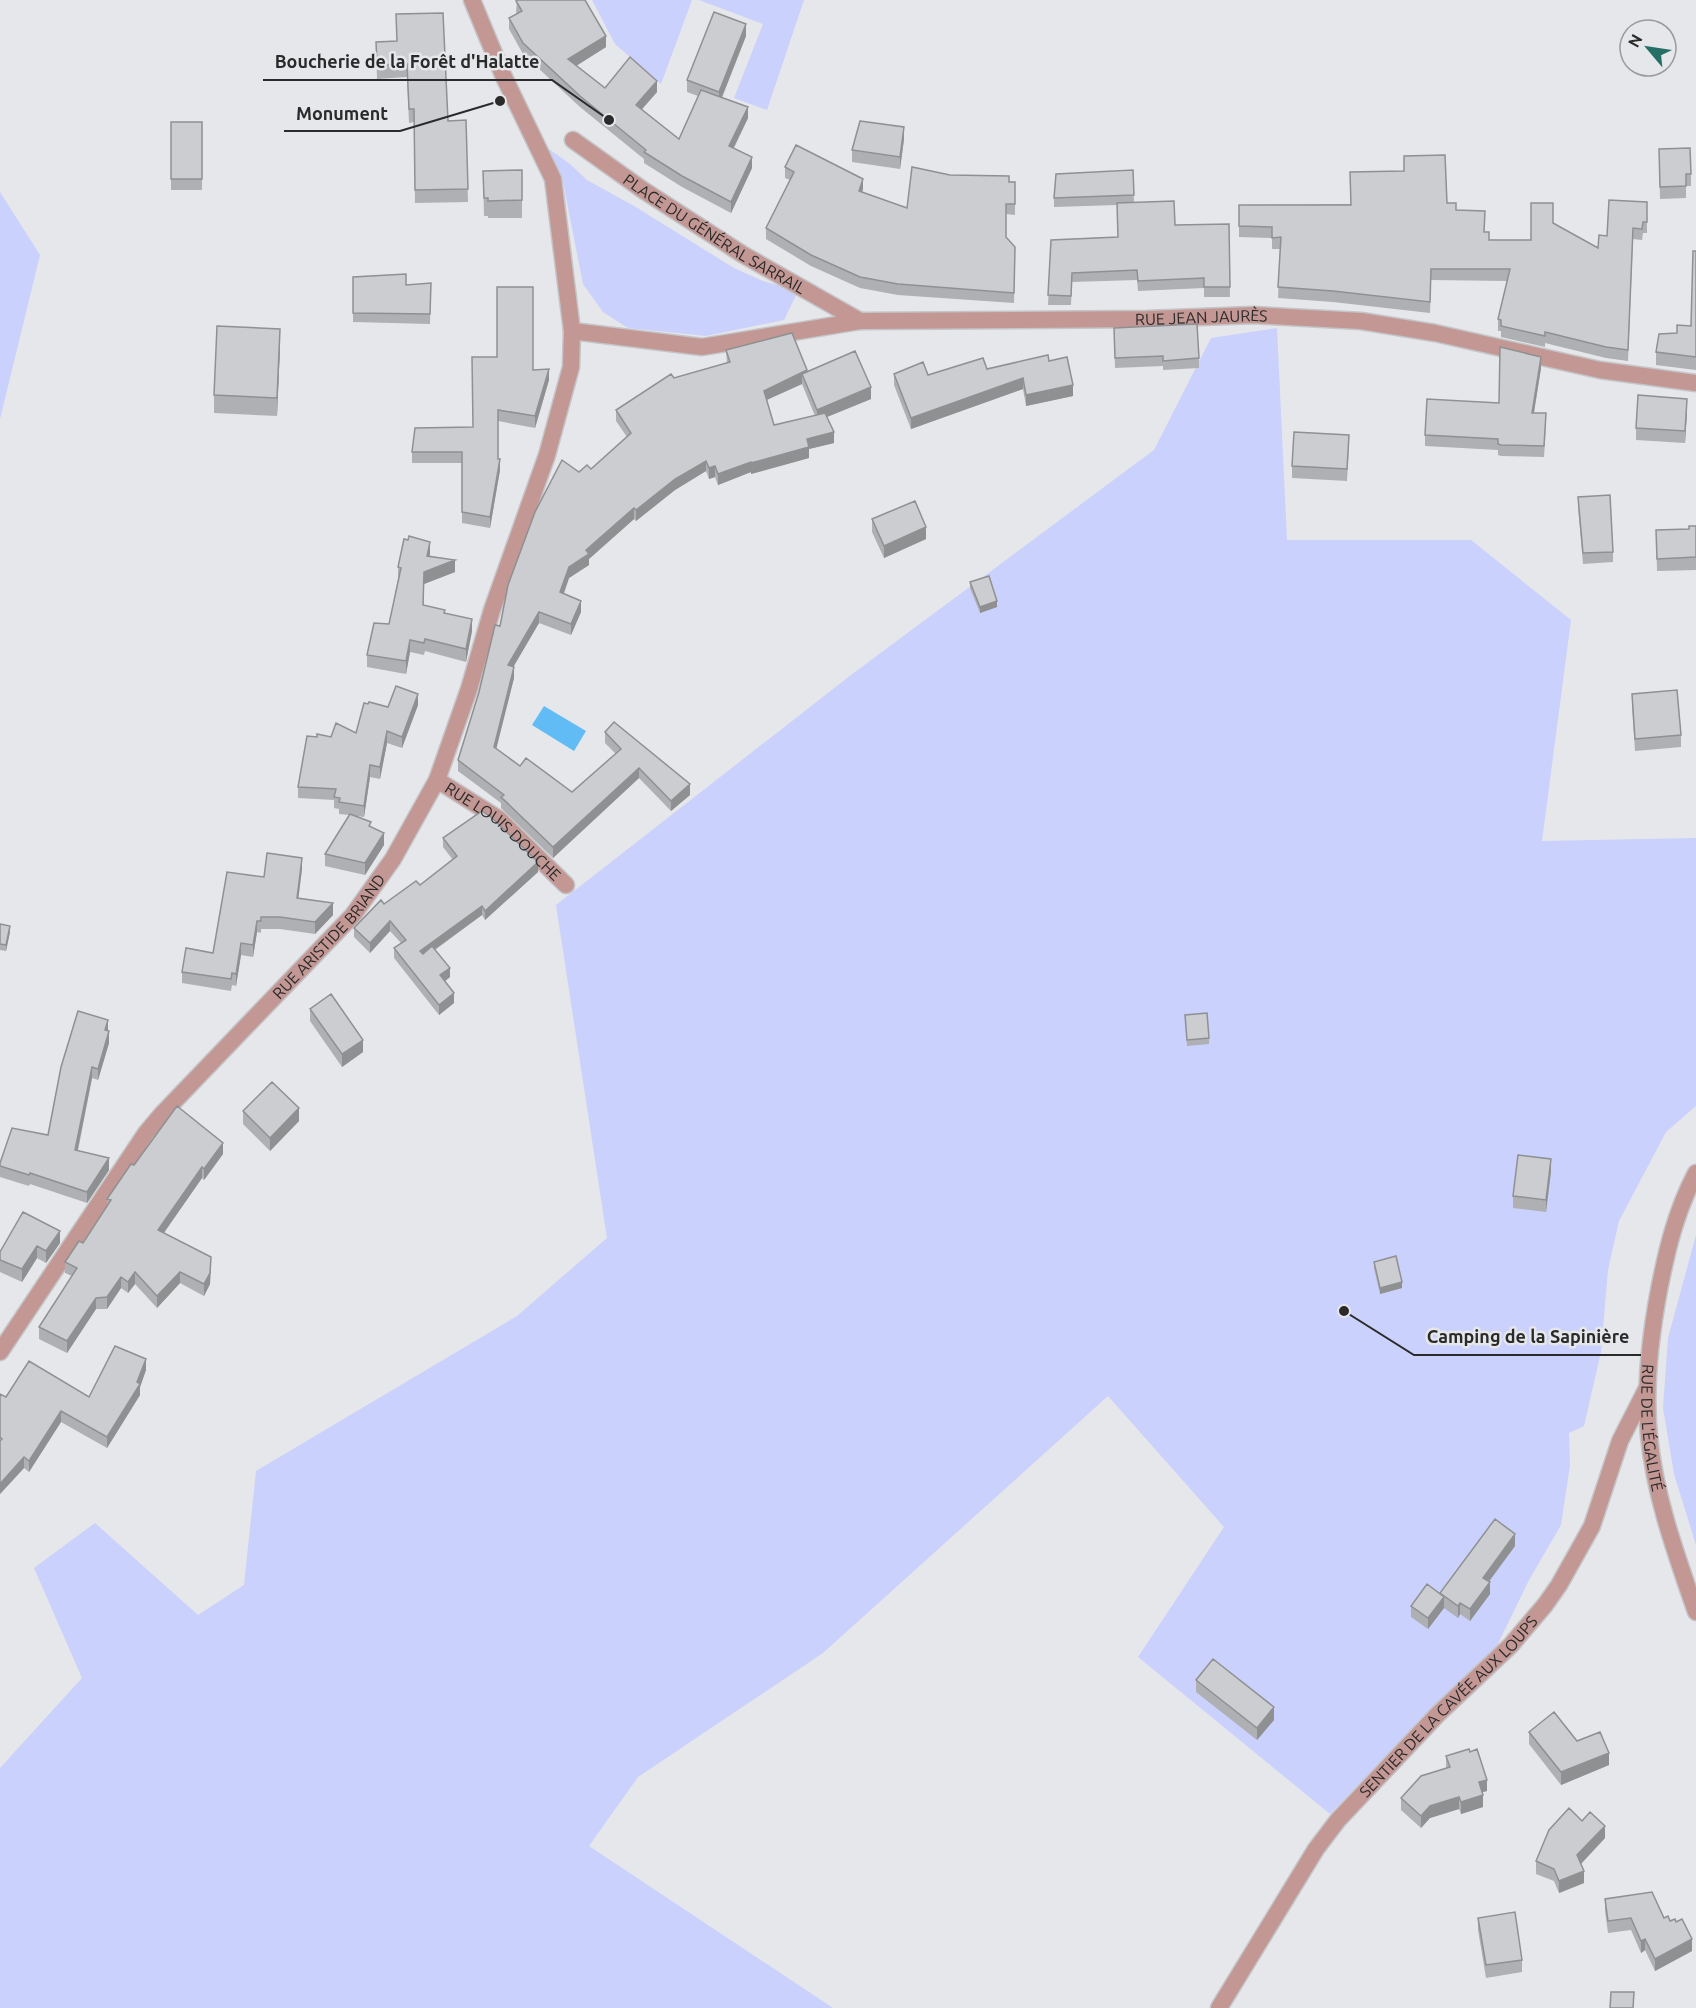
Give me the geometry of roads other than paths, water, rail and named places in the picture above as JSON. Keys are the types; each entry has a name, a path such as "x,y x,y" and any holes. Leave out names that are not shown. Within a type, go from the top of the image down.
{"street":[{"name":"RUE ARISTIDE BRIAND","path":"0,1352 146,1133 353,915 393,859 437,780 469,689 492,610 547,455 571,367 572,331 553,179 502,75 472,0"},
{"name":"PLACE DU GÉNÉRAL SARRAIL","path":"573,140 643,190 742,254 860,321"},
{"name":"RUE JEAN JAURÈS","path":"572,331 702,347 860,321 1147,319 1253,315 1361,321 1435,333 1600,370 1696,383"},
{"name":"RUE LOUIS DOUCHE","path":"437,780 499,819 566,885"},
{"name":"RUE DE L'ÉGALITÉ","path":"1696,1173 1677,1214 1667,1247 1654,1318 1647,1388 1649,1436 1656,1481 1668,1530 1696,1612"},
{"name":"SENTIER DE LA CAVÉE AUX LOUPS","path":"1219,2008 1327,1834 1438,1714 1511,1645 1559,1585 1592,1526 1620,1441 1647,1388"}],"water":[{"path":"544,706 586,731 574,751 532,725"}],"place":[{"name":"Monument","path":"500,101"},
{"name":"Boucherie de la Forêt d'Halatte","path":"609,120"},
{"name":"Camping de la Sapinière","path":"1344,1311"}]}
